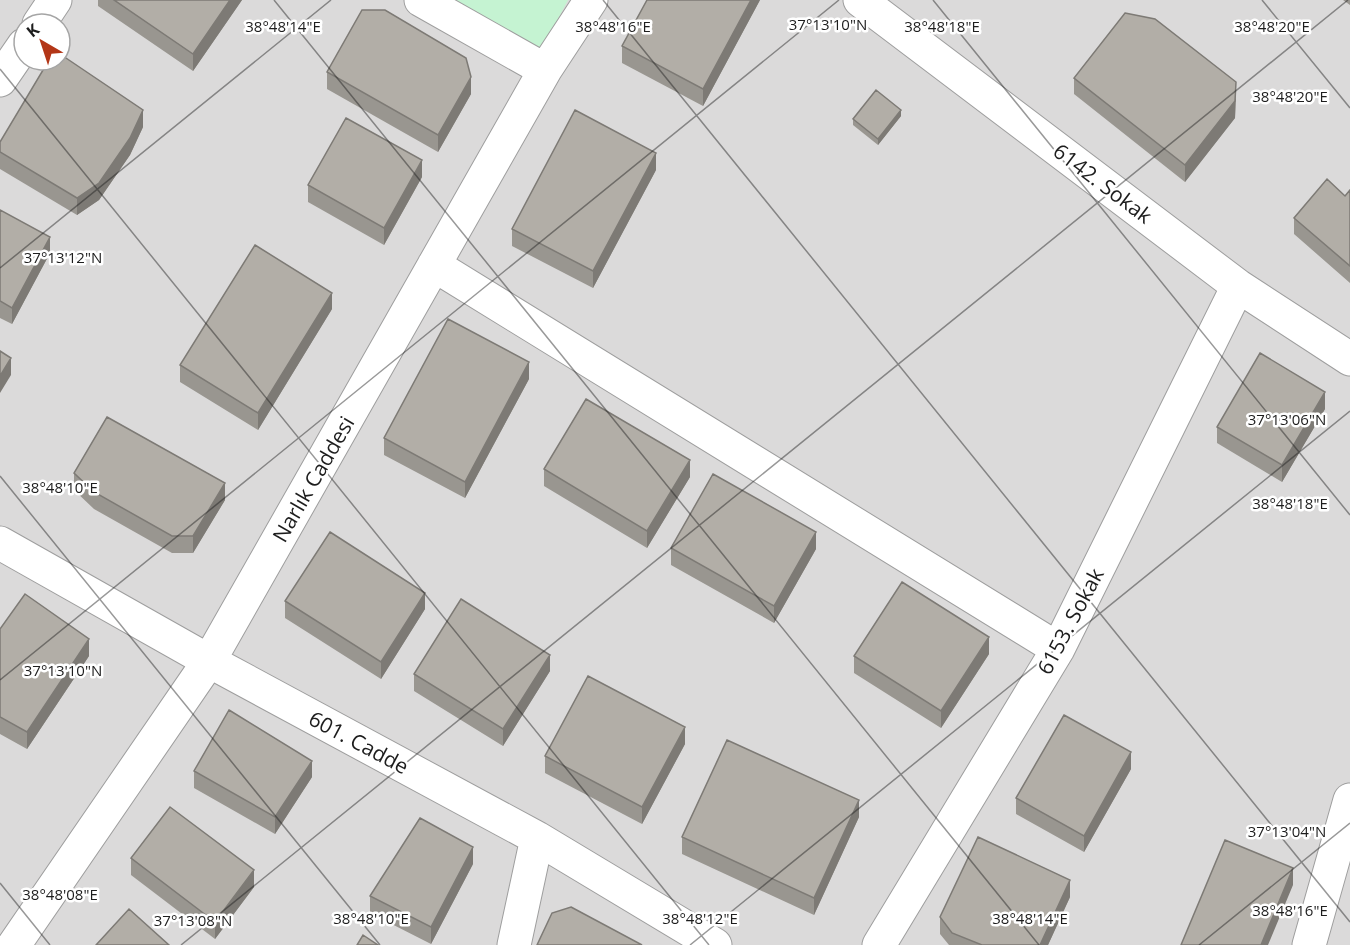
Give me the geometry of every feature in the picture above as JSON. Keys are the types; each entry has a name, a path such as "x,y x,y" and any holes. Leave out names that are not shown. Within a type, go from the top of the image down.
{"street":[{"path":"421,0 545,70"},
{"name":"Narlık Caddesi","path":"14,945 209,661 545,70 591,0"},
{"name":"6142. Sokak","path":"860,0 1238,286 1350,359"},
{"path":"0,80 12,62"},
{"path":"434,265 1058,649"},
{"name":"6153. Sokak","path":"879,945 1058,649 1238,286"},
{"name":"601. Cadde","path":"0,543 209,661 537,838 715,945"},
{"path":"1309,945 1350,800"},
{"path":"514,945 537,838"}],"shaded area":[{"path":"0,0 1350,0 1350,945 0,945"}],"green space":[{"path":"444,0 568,0 540,53"}],"building":[{"path":"114,0 230,0 193,54"},
{"path":"647,0 751,0 703,89 622,46"},
{"path":"362,10 385,10 466,58 471,77 438,135 327,72"},
{"path":"1125,13 1155,19 1236,82 1235,101 1185,165 1074,78"},
{"path":"72,62 143,110 130,138 99,183 77,198 0,152 0,142 42,72 72,72"},
{"path":"876,90 901,110 878,139 853,119"},
{"path":"575,110 656,153 593,271 512,229"},
{"path":"346,118 422,160 384,228 308,185"},
{"path":"1327,179 1345,196 1350,190 1350,266 1294,218"},
{"path":"0,210 50,237 12,308 0,301"},
{"path":"255,245 332,293 258,413 180,365"},
{"path":"448,319 529,362 465,482 384,438"},
{"path":"0,351 11,358 0,376"},
{"path":"1260,353 1325,392 1282,465 1217,427"},
{"path":"586,399 690,460 647,531 544,469"},
{"path":"107,417 225,483 193,536 172,536 94,492 74,473"},
{"path":"713,474 816,532 774,606 671,548"},
{"path":"330,532 425,593 381,662 285,601"},
{"path":"902,582 989,637 941,711 854,656"},
{"path":"25,594 89,639 27,732 0,717 0,629"},
{"path":"461,599 550,655 503,729 414,674"},
{"path":"588,676 685,727 642,807 545,756"},
{"path":"229,710 312,761 275,817 194,771"},
{"path":"1064,715 1131,752 1084,836 1016,798"},
{"path":"727,740 859,800 814,898 682,837"},
{"path":"170,807 254,870 215,922 131,858"},
{"path":"420,818 473,847 431,927 370,896"},
{"path":"978,837 1070,880 1040,945 982,945 952,933 940,917"},
{"path":"1225,840 1293,868 1261,945 1181,945"},
{"path":"571,907 642,945 537,945 552,913"},
{"path":"129,909 169,945 96,945"},
{"path":"363,935 378,945 357,945"}]}
